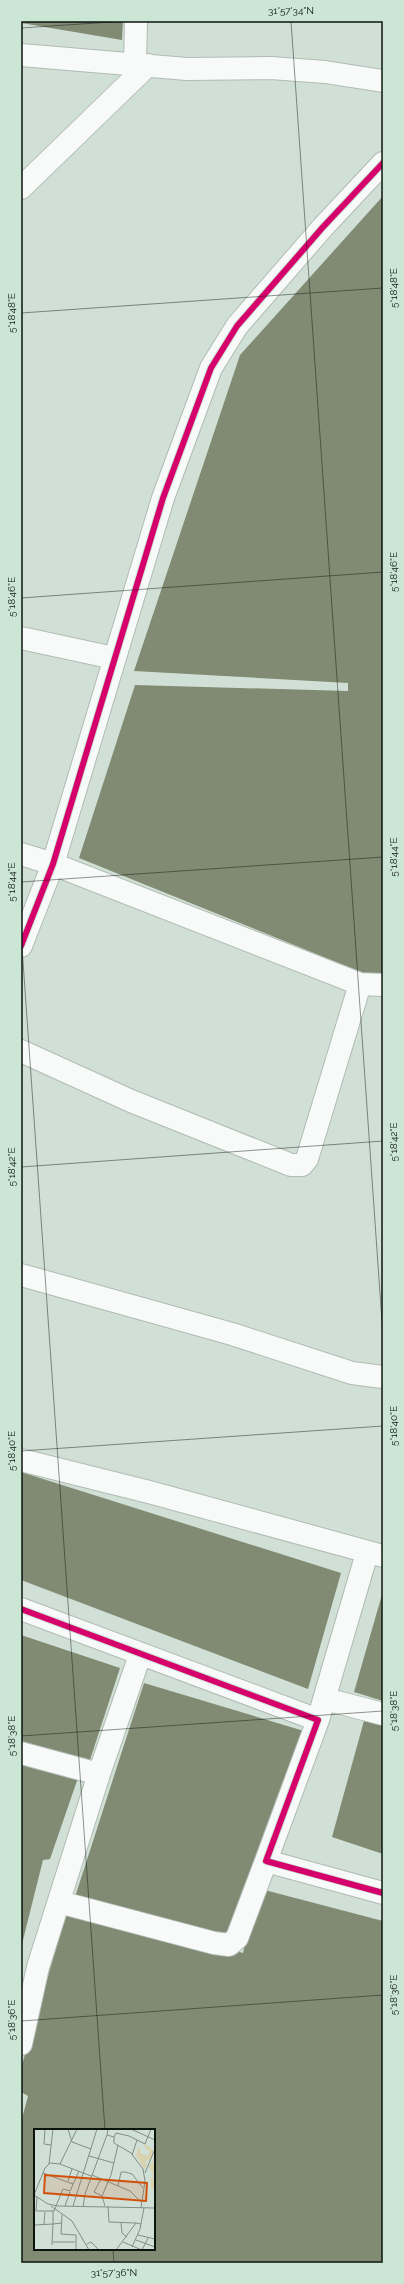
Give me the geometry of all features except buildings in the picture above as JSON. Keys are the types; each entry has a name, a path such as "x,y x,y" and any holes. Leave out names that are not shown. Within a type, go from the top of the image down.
{"street":[{"path":"136,21 142,64"},
{"path":"21,55 142,64 186,70 271,68 325,72 383,81"},
{"path":"21,188 142,64"},
{"path":"21,946 53,864 163,498 191,418 211,368 237,326 323,227 383,163"},
{"path":"21,638 114,658"},
{"path":"21,854 53,864 360,984 383,985"},
{"path":"21,1051 131,1102 291,1165 302,1165 307,1159 360,984"},
{"path":"21,1275 232,1334 352,1373 383,1377"},
{"path":"21,1460 149,1492 375,1554 318,1720 237,1938 229,1945 59,1902"},
{"path":"21,1609 140,1655 318,1720"},
{"path":"21,2044 38,1967 99,1774 140,1655"},
{"path":"324,1699 383,1714"},
{"path":"21,1753 99,1774"},
{"path":"266,1860 383,1893"}],"cycle path":[{"path":"21,946 53,864 163,498 211,368 237,326 323,227 383,163"},
{"path":"21,1609 318,1720 266,1861 383,1893"}]}
